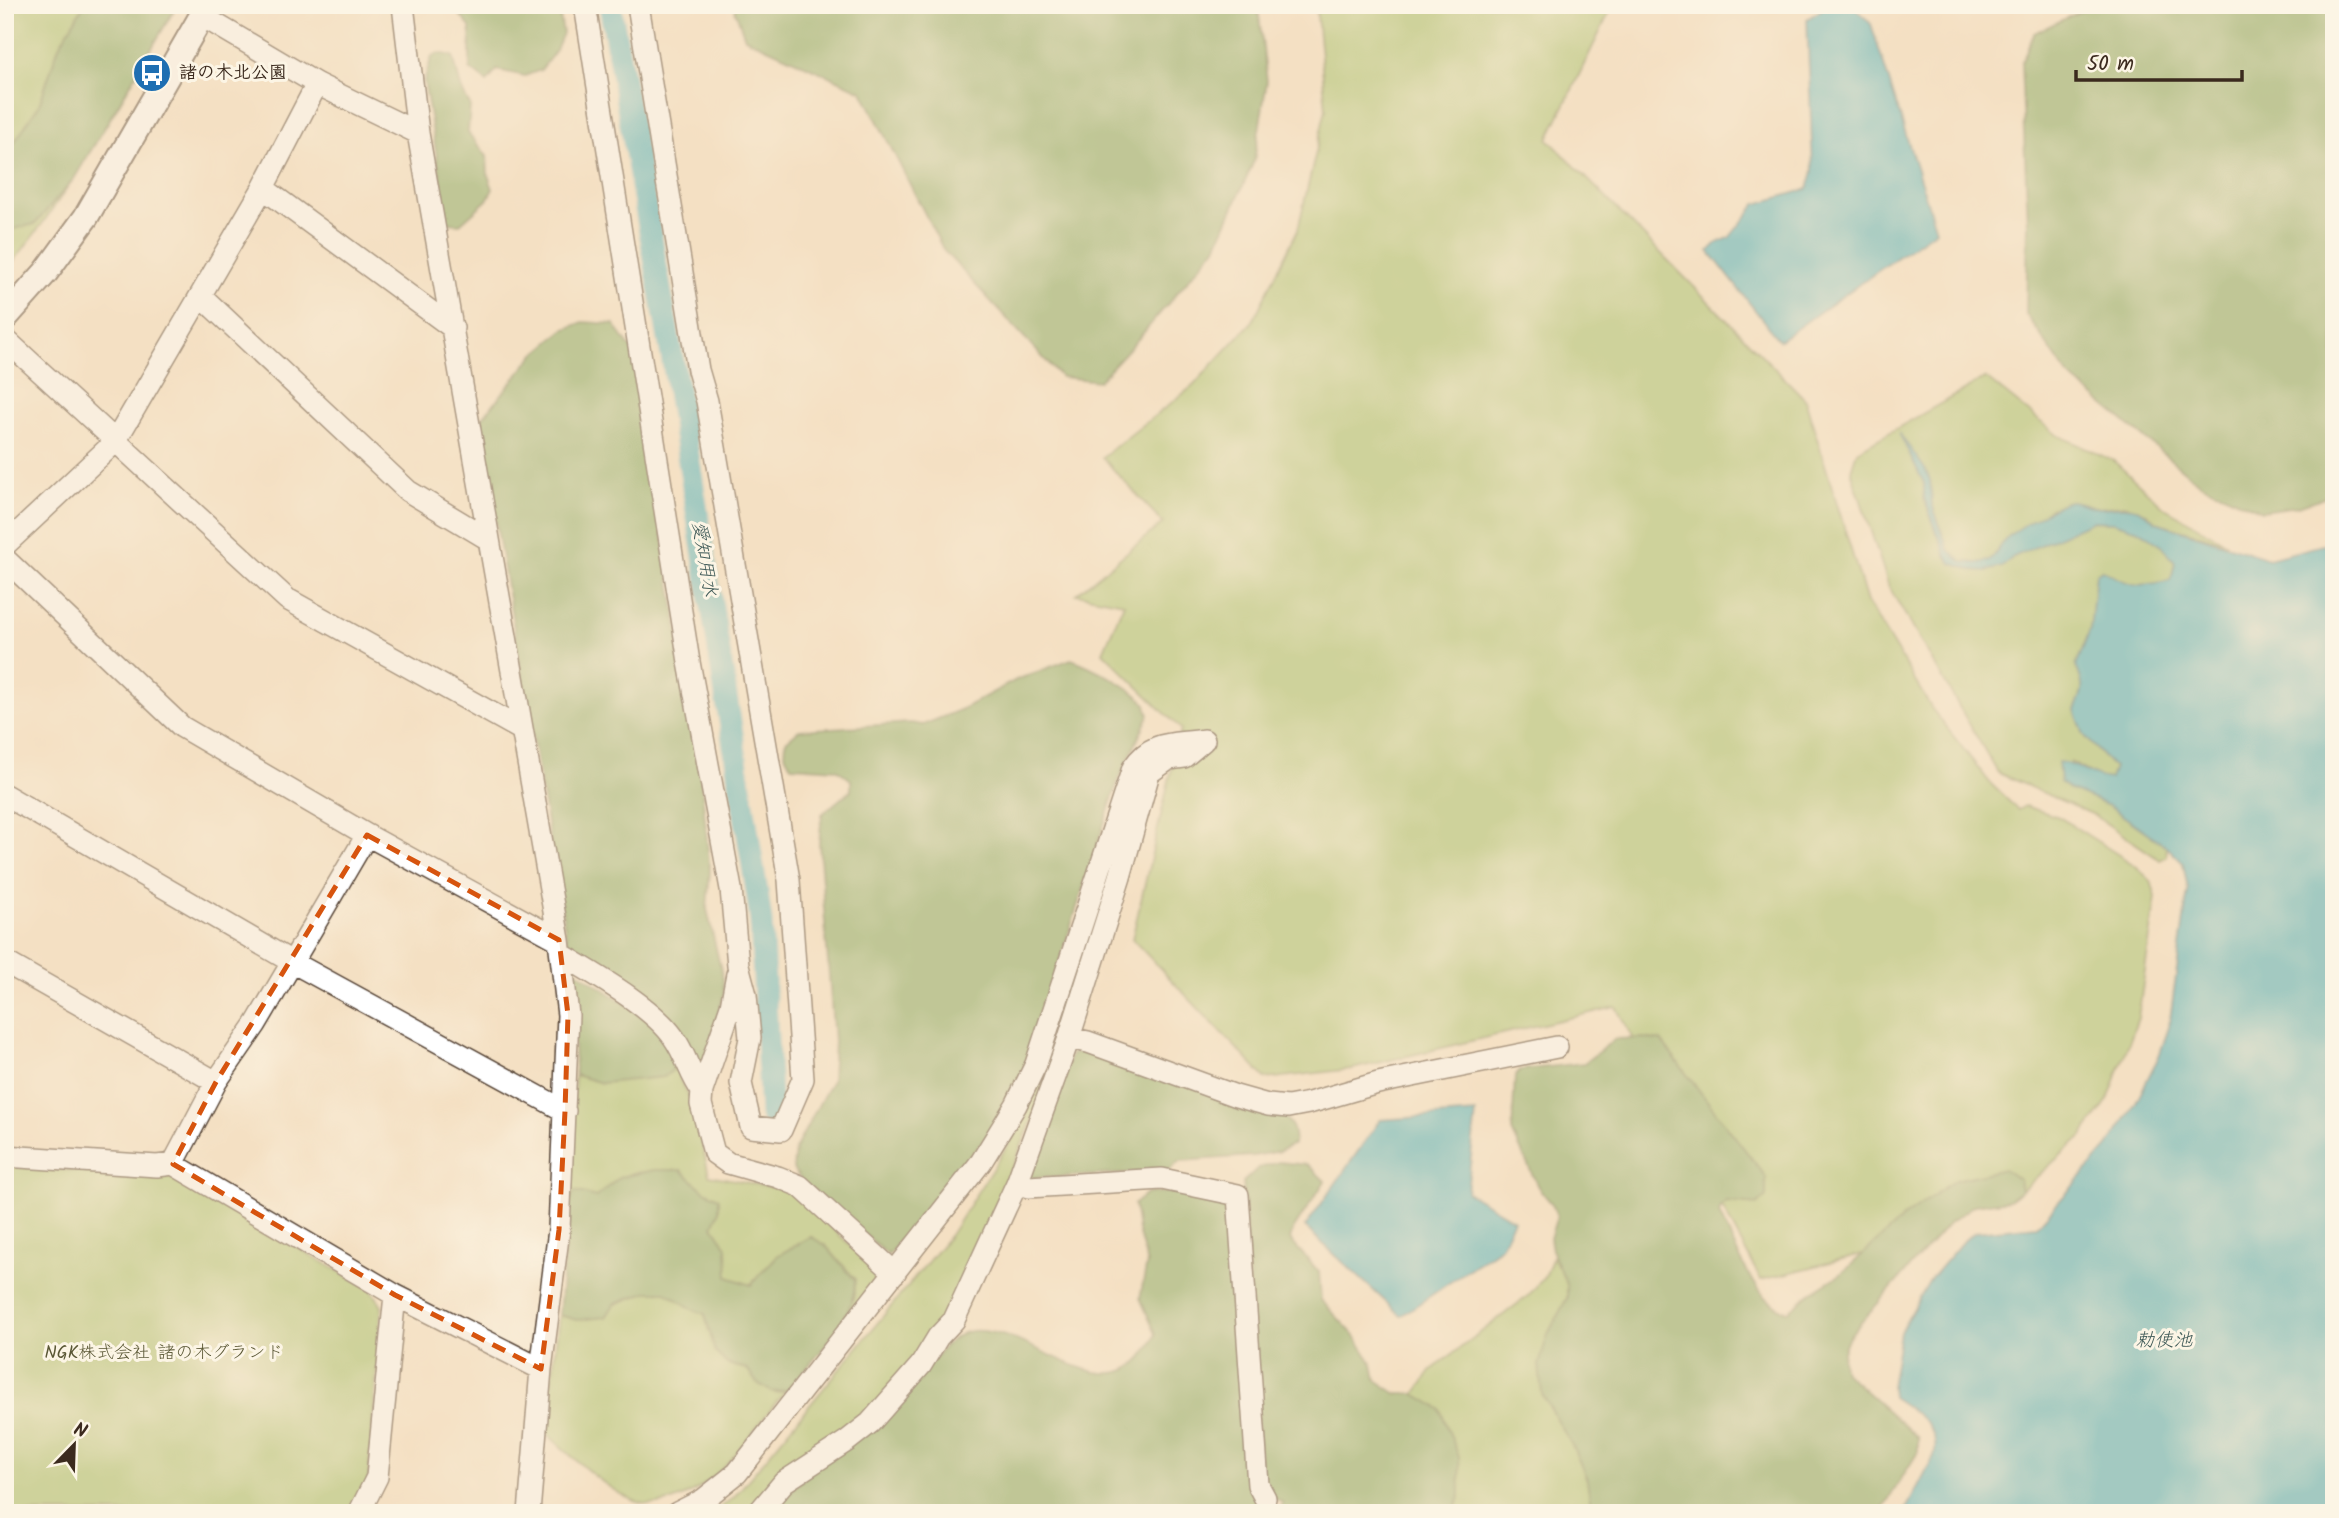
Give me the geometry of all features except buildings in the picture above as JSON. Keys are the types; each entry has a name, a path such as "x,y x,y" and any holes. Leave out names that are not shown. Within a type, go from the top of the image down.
{"street":[{"path":"402,5 418,133 560,947 568,1015 559,1230 541,1369 528,1513"},
{"path":"585,5 689,662 731,889 738,965 746,995 750,1038 741,1083 751,1127 781,1130 803,1079 789,880 710,415 698,370 638,5"},
{"path":"5,318 46,272 86,217 205,11 317,83 418,133"},
{"path":"5,545 115,442 263,188 317,83"},
{"path":"263,188 453,328"},
{"path":"201,296 408,491 488,539"},
{"path":"5,339 287,599 522,730"},
{"path":"5,559 182,727 560,947 662,1023 674,1038 702,1091"},
{"path":"677,1513 703,1500 737,1473 981,1162 1016,1105 1036,1064 1133,768 1140,757 1157,746 1204,740 1184,757 1168,759 1149,773 1120,877 1069,1038 1017,1184 954,1320 938,1338 921,1365 870,1423 784,1482 758,1513"},
{"path":"5,795 292,962 565,1111"},
{"path":"173,1164 216,1082 256,1024 368,835"},
{"path":"5,962 216,1082"},
{"path":"738,965 731,1006 702,1091 701,1104 715,1153 728,1163 800,1185 895,1273"},
{"path":"1069,1038 1088,1042 1236,1096 1287,1107 1378,1083 1557,1047"},
{"path":"5,1156 157,1166 173,1164 395,1295 541,1369"},
{"path":"1017,1184 1028,1186 1163,1179 1238,1195 1258,1485 1265,1498"},
{"path":"359,1513 377,1477 395,1295"}],"highlighted area":[{"path":"367,835 559,940 568,1015 565,1111 559,1230 541,1369 395,1295 173,1164 216,1082"}],"green space":[{"path":"5,5 177,5 75,175 30,241 5,272"},
{"path":"84,5 177,5 74,179 35,224 5,231 5,156 39,105 59,46"},
{"path":"452,5 558,5 563,33 556,50 541,70 525,76 497,70 487,82 470,69 470,27"},
{"path":"733,5 1256,5 1267,81 1254,161 1216,247 1139,338 1099,381 1061,377 944,251 862,91 745,38"},
{"path":"1316,5 1613,5 1548,139 1805,399 1867,602 1932,709 1991,784 2018,810 2025,806 2059,817 2136,866 2151,881 2156,897 2138,1018 2108,1100 2082,1136 2021,1191 2019,1180 1866,1253 1761,1280 1616,1007 1352,1069 1266,1079 1132,939 1181,729 1103,652 1124,603 1076,594 1163,523 1102,457 1193,386 1253,321 1298,229 1326,109"},
{"path":"2094,5 2334,5 2334,494 2298,506 2262,511 2200,484 2068,375 2026,314 2028,225 2021,63 2034,33"},
{"path":"439,53 453,56 461,87 470,105 468,133 487,156 488,175 493,189 487,200 460,224 448,223 424,81 432,56"},
{"path":"583,322 614,324 633,352 699,759 710,871 707,909 724,994 700,1076 690,1056 569,953 479,422 533,356 563,330"},
{"path":"1986,378 2057,435 2114,461 2165,508 2227,543 2156,522 2147,513 2124,505 2098,508 2082,503 2050,508 2037,520 2010,535 1990,561 1962,562 1948,549 1932,504 1930,480 1903,440 1924,483 1924,499 1946,555 1952,563 2001,567 2013,557 2092,521 2113,522 2139,530 2162,545 2175,563 2171,580 2150,584 2128,583 2102,570 2096,574 2090,630 2076,666 2082,688 2075,710 2084,735 2114,768 2110,779 2100,778 2070,762 2071,790 2109,806 2166,846 2167,856 2160,860 2094,815 1998,773 1889,587 1851,470 1857,451"},
{"path":"1071,659 1132,691 1146,704 1149,715 1117,784 1026,1064 1007,1105 990,1133 888,1255 802,1181 793,1169 795,1149 832,1080 834,1041 819,843 822,814 851,790 851,780 837,769 791,766 785,754 786,741 799,730 911,723 923,725 960,710 1016,680"},
{"path":"571,967 652,1022 678,1058 674,1069 664,1077 602,1083 575,1075"},
{"path":"1645,1038 1661,1041 1766,1177 1766,1197 1757,1205 1727,1202 1719,1213 1738,1255 1756,1285 1777,1306 1789,1311 1809,1294 1841,1274 1904,1217 1955,1180 2004,1169 2019,1180 2021,1191 2009,1200 1974,1205 1949,1223 1849,1336 1842,1358 1844,1372 1918,1438 1918,1452 1880,1513 1598,1513 1590,1500 1587,1479 1573,1447 1542,1394 1539,1365 1548,1334 1567,1298 1567,1284 1553,1256 1550,1238 1557,1216 1552,1204 1538,1187 1512,1131 1515,1076 1520,1070 1584,1063 1615,1039"},
{"path":"1053,1040 1062,1041 1063,1048 953,1307 867,1418 749,1513 713,1513 734,1497 950,1235 1014,1135"},
{"path":"1088,1050 1282,1115 1292,1128 1294,1144 1280,1151 1253,1156 1180,1161 1167,1172 1029,1178 1071,1054"},
{"path":"678,1058 680,1080 693,1104 709,1175 781,1189 800,1198 877,1270 875,1281 832,1339 855,1294 855,1279 825,1245 811,1237 777,1256 750,1285 727,1277 727,1247 713,1226 718,1212 703,1190 681,1170 632,1173 620,1178 596,1197 568,1204 575,1075 602,1083"},
{"path":"1279,1162 1308,1165 1325,1181 1293,1230 1290,1240 1319,1272 1321,1300 1355,1336 1373,1364 1376,1380 1397,1394 1415,1394 1440,1409 1459,1457 1460,1497 1453,1513 771,1513 818,1464 909,1385 950,1341 964,1333 996,1333 1073,1365 1097,1372 1120,1372 1139,1360 1156,1334 1140,1298 1147,1263 1134,1204 1147,1194 1167,1192 1235,1205 1260,1501 1279,1510 1283,1503 1271,1497 1261,1482 1243,1182 1259,1168"},
{"name":"NGK株式会社 諸の木グランド","path":"5,1166 174,1177 372,1290 382,1306 368,1482 352,1513 5,1513"},
{"path":"654,1170 681,1170 703,1190 719,1198 719,1212 713,1226 727,1247 728,1277 751,1285 777,1256 811,1237 825,1245 855,1280 848,1310 840,1325 820,1353 787,1390 772,1392 757,1383 747,1369 727,1364 715,1352 705,1314 666,1292 646,1292 615,1303 606,1317 577,1320 559,1315 568,1204 575,1191 596,1197 620,1177"},
{"path":"1553,1256 1567,1284 1567,1298 1542,1394 1577,1455 1598,1513 1453,1513 1460,1497 1415,1394 1433,1369 1529,1295 1546,1275"},
{"path":"646,1292 667,1292 705,1314 709,1331 727,1364 747,1369 757,1383 776,1393 787,1390 718,1473 690,1494 657,1504 634,1501 621,1494 593,1475 546,1433 559,1315 577,1320"}],"water":[{"path":"1829,5 1853,5 1871,24 1936,230 1779,341 1709,251 1717,243 1729,238 1756,204 1808,189 1813,171 1807,19"},
{"name":"勅使池","path":"1899,433 1925,469 1930,480 1932,504 1948,549 1962,562 1990,561 2010,535 2070,501 2098,508 2137,509 2156,522 2269,559 2334,542 2334,1513 1904,1513 1934,1456 1935,1445 1934,1436 1924,1421 1892,1397 1891,1387 1900,1332 1932,1277 1962,1242 1975,1232 2037,1226 2108,1147 2136,1102 2159,1056 2169,1027 2188,890 2183,863 2166,846 2109,806 2071,790 2060,782 2058,762 2110,779 2114,768 2084,735 2075,710 2082,688 2076,666 2090,630 2096,574 2102,570 2128,583 2150,584 2171,580 2175,562 2162,545 2139,530 2113,522 2093,521 2013,557 2002,567 1986,571 1971,570 1951,563 1924,498 1924,483"},
{"path":"1476,1113 1467,1192 1514,1220 1501,1247 1401,1316 1305,1227 1380,1120"}],"waterway":[{"name":"愛知用水","path":"610,5 676,379 757,892 761,921 771,1115"}],"place":[{"name":"諸の木北公園","path":"152,73"}]}
